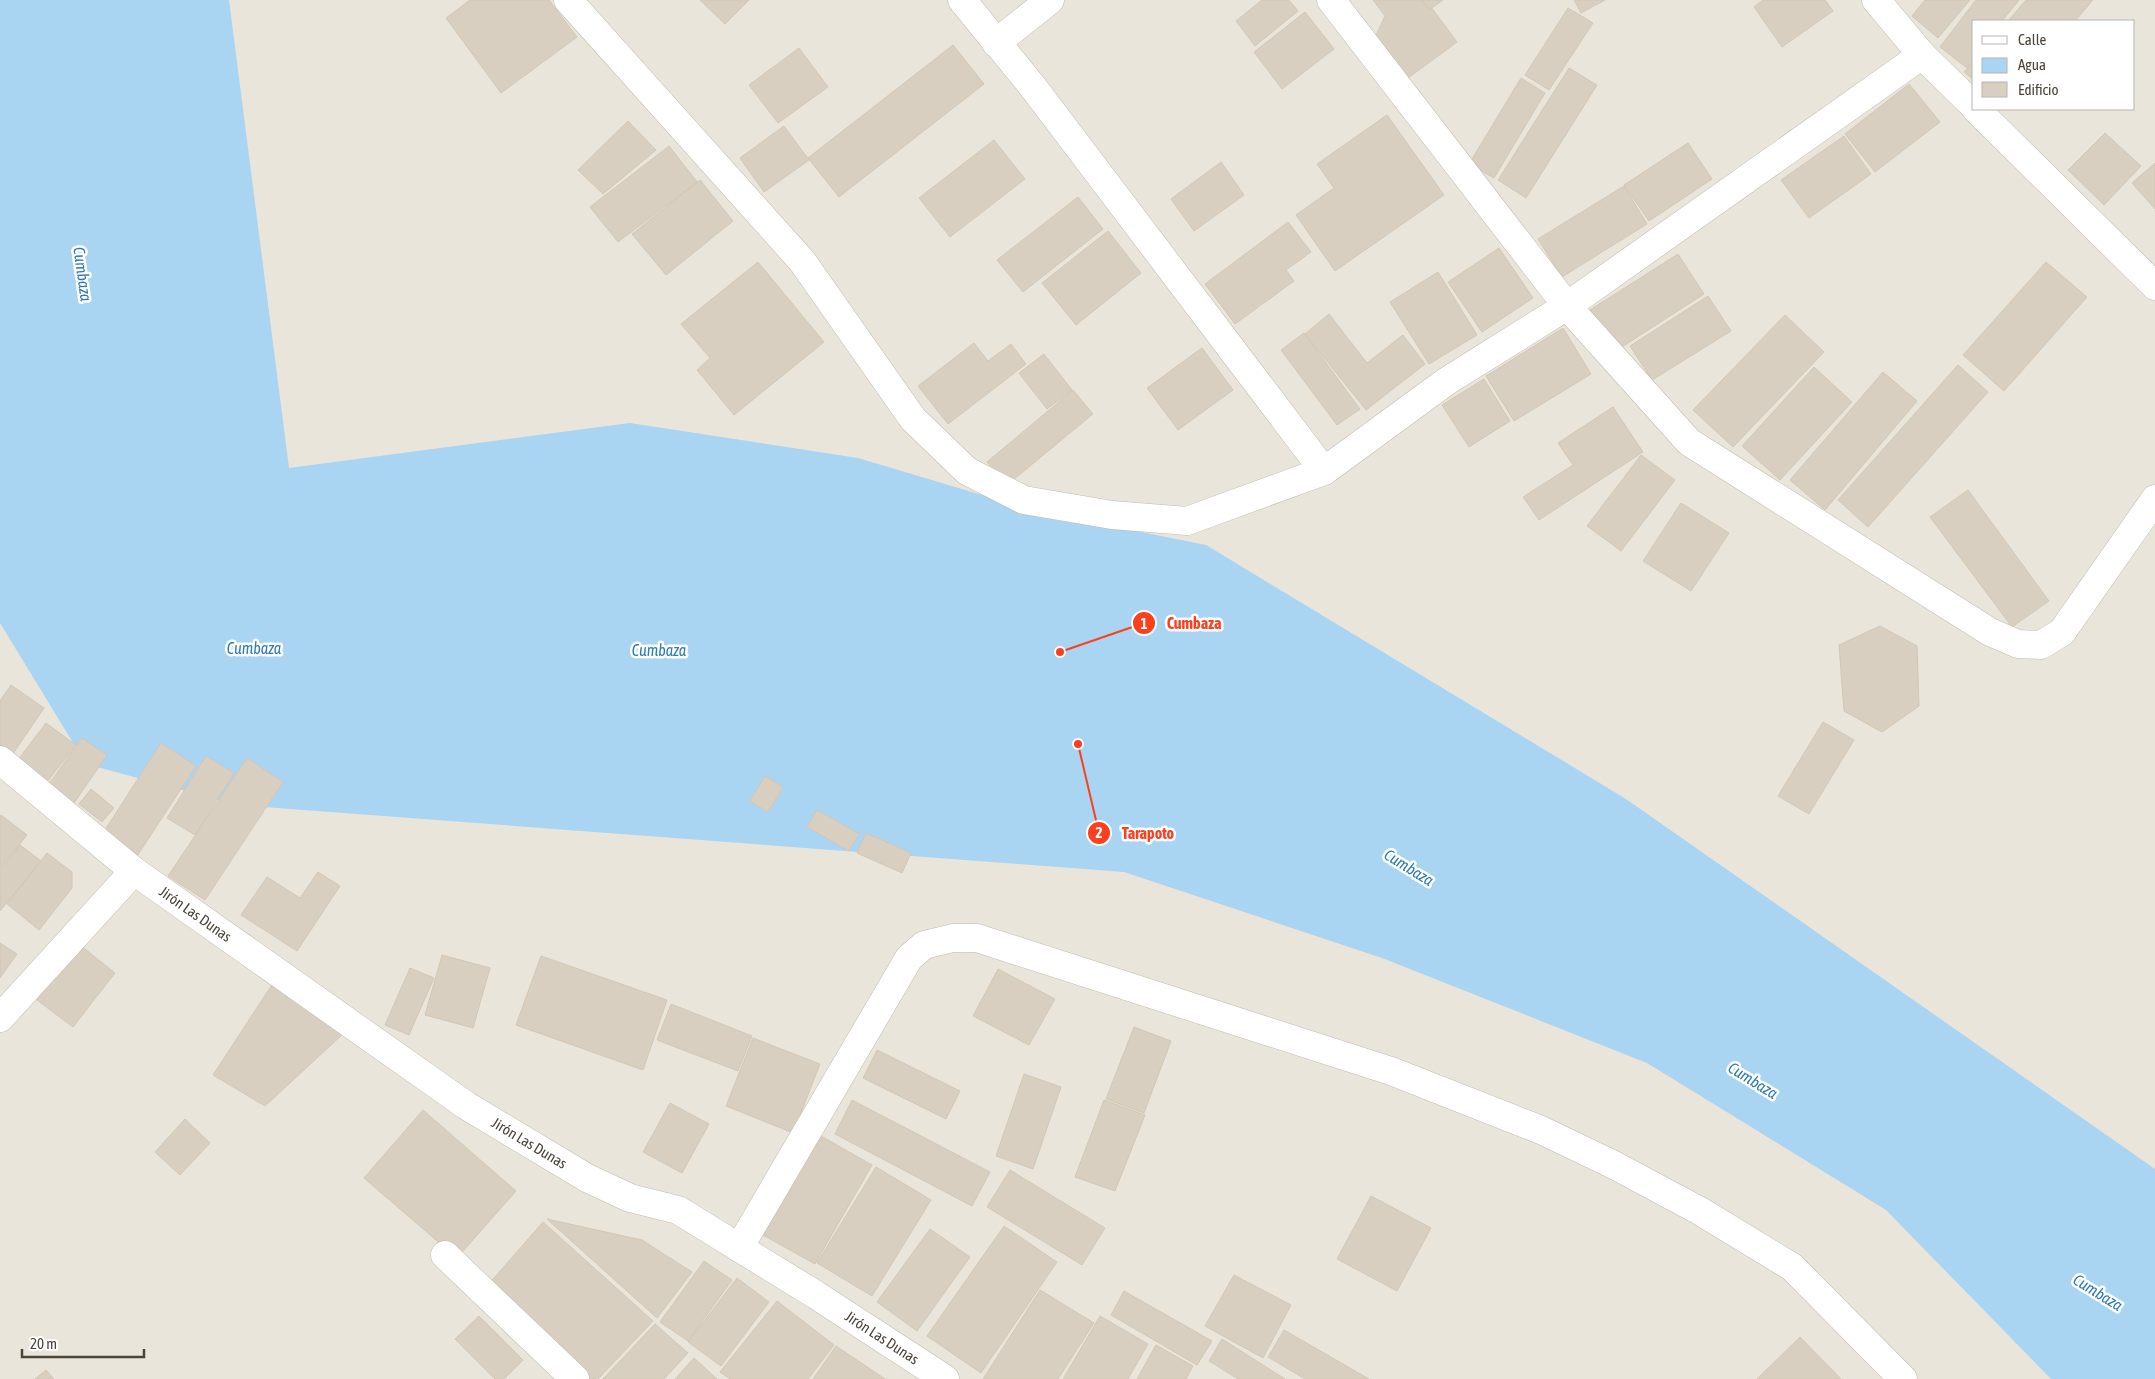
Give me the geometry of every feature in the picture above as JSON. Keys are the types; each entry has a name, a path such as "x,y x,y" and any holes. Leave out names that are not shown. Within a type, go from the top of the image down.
{"street":[{"path":"568,0 802,261 913,419 966,471 1024,500 1112,515 1187,521 1324,471 1447,381 1567,306 1922,54"},
{"path":"962,0 1033,87 1324,471"},
{"path":"996,43 1050,0"},
{"path":"1331,0 1567,306 1689,442 1990,632 2018,644 2041,645 2062,632 2155,499"},
{"path":"1876,0 1922,54 1972,105"},
{"path":"1977,110 2155,286"},
{"name":"Jirón Las Dunas","path":"0,760 134,871 467,1106 588,1178 630,1198 678,1210 816,1295 944,1379"},
{"path":"0,1018 134,871"},
{"path":"739,1248 910,958 924,945 952,938 977,938 1391,1071 1466,1099 1565,1142 1700,1212 1792,1267 1903,1379"},
{"path":"445,1256 575,1379"}],"shaded area":[{"path":"0,0 2155,0 2155,1379 0,1379"}],"water":[{"path":"0,0 229,0 289,468 630,423 858,458 1032,510 1206,545 1626,799 2155,1169 2155,1379 2051,1379 1886,1210 1647,1063 1382,958 1124,872 238,805 86,764 0,623"}],"building":[{"path":"470,0 549,0 577,37 501,93 446,18"},
{"path":"700,0 749,0 725,24"},
{"path":"1262,0 1289,0 1298,11 1255,46 1236,21"},
{"path":"1373,0 1426,0 1457,42 1404,81 1374,40 1385,16"},
{"path":"1422,0 1443,0 1429,10"},
{"path":"1574,0 1605,0 1581,13"},
{"path":"1763,0 1825,0 1833,11 1782,47 1754,7"},
{"path":"1925,0 1970,0 1938,38 1912,16"},
{"path":"1976,0 2019,0 2003,20 1972,20 1972,62 1967,68 1940,47"},
{"path":"2026,0 2093,0 2076,20 2009,20"},
{"path":"1568,8 1593,23 1549,90 1525,75"},
{"path":"1305,12 1334,49 1282,89 1254,52"},
{"path":"953,45 984,84 839,197 808,158"},
{"path":"799,48 828,87 778,123 749,85"},
{"path":"1972,63 1972,78 1964,72"},
{"path":"1569,68 1597,85 1526,198 1498,180"},
{"path":"1521,78 1545,93 1494,178 1469,164"},
{"path":"1909,84 1940,122 1875,172 1845,134"},
{"path":"1387,115 1444,195 1335,271 1296,215 1334,188 1317,164"},
{"path":"628,121 656,150 603,194 578,170"},
{"path":"784,126 809,160 764,192 740,158"},
{"path":"2105,133 2141,166 2104,205 2068,170"},
{"path":"1844,136 1871,174 1809,218 1781,180"},
{"path":"994,140 1025,179 950,237 919,198"},
{"path":"1688,143 1712,179 1649,221 1624,185"},
{"path":"669,146 697,182 618,242 590,207"},
{"path":"1221,162 1244,195 1194,231 1171,199"},
{"path":"2155,163 2155,209 2132,183"},
{"path":"700,180 733,221 666,275 632,234"},
{"path":"1624,186 1647,224 1562,277 1538,239"},
{"path":"1078,197 1103,229 1023,292 997,260"},
{"path":"1288,222 1311,252 1286,270 1294,281 1235,324 1205,284"},
{"path":"1108,231 1141,273 1076,325 1042,283"},
{"path":"1499,248 1533,298 1482,332 1448,282"},
{"path":"1678,254 1704,294 1617,350 1590,310"},
{"path":"758,262 824,342 734,415 697,370 710,358 681,324"},
{"path":"2046,262 2087,297 2004,391 1963,355"},
{"path":"1438,272 1477,335 1429,364 1390,302"},
{"path":"1708,296 1731,331 1652,380 1630,346"},
{"path":"1329,314 1367,363 1403,335 1425,364 1366,410 1305,334"},
{"path":"1785,315 1824,352 1733,447 1693,410"},
{"path":"1563,328 1591,374 1514,421 1486,376"},
{"path":"1304,333 1360,409 1337,425 1281,350"},
{"path":"974,343 988,361 1011,344 1026,364 948,424 918,386"},
{"path":"1202,348 1233,390 1178,430 1147,388"},
{"path":"1044,354 1072,390 1047,409 1019,373"},
{"path":"1958,365 1988,392 1868,527 1838,500"},
{"path":"1814,367 1852,402 1780,480 1742,446"},
{"path":"1883,372 1917,401 1825,510 1790,480"},
{"path":"1484,379 1510,421 1469,447 1442,405"},
{"path":"1073,390 1093,414 1007,485 987,462"},
{"path":"1613,407 1643,452 1539,520 1523,497 1573,465 1558,443"},
{"path":"1641,455 1675,480 1621,551 1587,526"},
{"path":"1968,490 2049,601 2012,627 1930,517"},
{"path":"1681,503 1729,533 1691,591 1643,561"},
{"path":"1880,626 1917,646 1919,706 1882,732 1844,711 1839,645"},
{"path":"11,685 44,708 10,758 0,751 0,701"},
{"path":"1823,722 1854,740 1809,814 1778,796"},
{"path":"46,723 76,745 43,787 14,765"},
{"path":"82,738 107,755 72,806 46,788"},
{"path":"161,743 196,766 137,856 103,833"},
{"path":"206,756 234,773 195,835 167,818"},
{"path":"247,758 283,782 205,900 168,876"},
{"path":"765,776 783,787 768,812 750,801"},
{"path":"91,789 114,808 102,822 79,804"},
{"path":"817,810 859,834 849,851 807,827"},
{"path":"1,815 27,835 0,869 0,817"},
{"path":"866,833 911,853 902,873 857,853"},
{"path":"20,845 41,861 0,911 0,871"},
{"path":"47,853 72,872 72,888 39,930 7,904"},
{"path":"318,872 340,886 297,951 241,915 267,877 300,898"},
{"path":"0,943 17,954 0,978"},
{"path":"80,945 115,973 73,1027 37,1000"},
{"path":"442,955 490,968 473,1028 425,1015"},
{"path":"541,956 667,1000 643,1070 516,1025"},
{"path":"410,968 434,978 409,1035 385,1025"},
{"path":"998,969 1055,999 1029,1045 973,1016"},
{"path":"275,980 344,1033 265,1106 213,1075"},
{"path":"671,1004 752,1036 738,1071 657,1040"},
{"path":"1134,1027 1171,1041 1144,1113 1106,1099"},
{"path":"753,1038 820,1064 793,1133 726,1106"},
{"path":"877,1050 960,1091 946,1119 863,1078"},
{"path":"1024,1074 1061,1087 1033,1169 996,1156"},
{"path":"852,1100 990,1172 972,1206 835,1134"},
{"path":"1104,1100 1145,1115 1115,1191 1075,1177"},
{"path":"670,1103 709,1124 682,1173 643,1152"},
{"path":"423,1110 516,1191 457,1258 364,1178"},
{"path":"185,1119 210,1143 180,1175 155,1152"},
{"path":"821,1136 872,1165 815,1264 763,1235"},
{"path":"876,1167 931,1200 872,1296 817,1263"},
{"path":"1010,1170 1105,1228 1082,1265 987,1207"},
{"path":"1371,1196 1431,1228 1397,1291 1337,1259"},
{"path":"547,1219 642,1240 692,1272 657,1318"},
{"path":"543,1222 653,1321 598,1379 589,1379 488,1285"},
{"path":"1004,1226 1057,1262 981,1373 927,1336"},
{"path":"930,1229 970,1257 917,1331 877,1302"},
{"path":"704,1261 732,1280 688,1341 660,1322"},
{"path":"1234,1275 1291,1305 1263,1358 1205,1326"},
{"path":"737,1278 769,1302 721,1366 688,1342"},
{"path":"1040,1290 1094,1323 1058,1379 983,1379"},
{"path":"1124,1291 1212,1341 1197,1365 1111,1315"},
{"path":"777,1301 834,1345 808,1379 730,1379 720,1372"},
{"path":"479,1316 523,1360 504,1379 495,1379 455,1339"},
{"path":"1100,1316 1148,1344 1128,1379 1063,1379"},
{"path":"655,1324 688,1353 664,1379 603,1379"},
{"path":"1284,1330 1369,1379 1305,1379 1268,1357"},
{"path":"1800,1337 1841,1379 1757,1379"},
{"path":"1222,1339 1285,1379 1238,1379 1209,1361"},
{"path":"1156,1345 1193,1366 1186,1379 1137,1379"},
{"path":"836,1346 885,1379 813,1379"},
{"path":"694,1358 717,1379 675,1379"},
{"path":"46,1370 54,1379 35,1379"}],"place":[{"name":"Cumbaza","path":"1060,652"},
{"name":"Tarapoto","path":"1078,744"}]}
